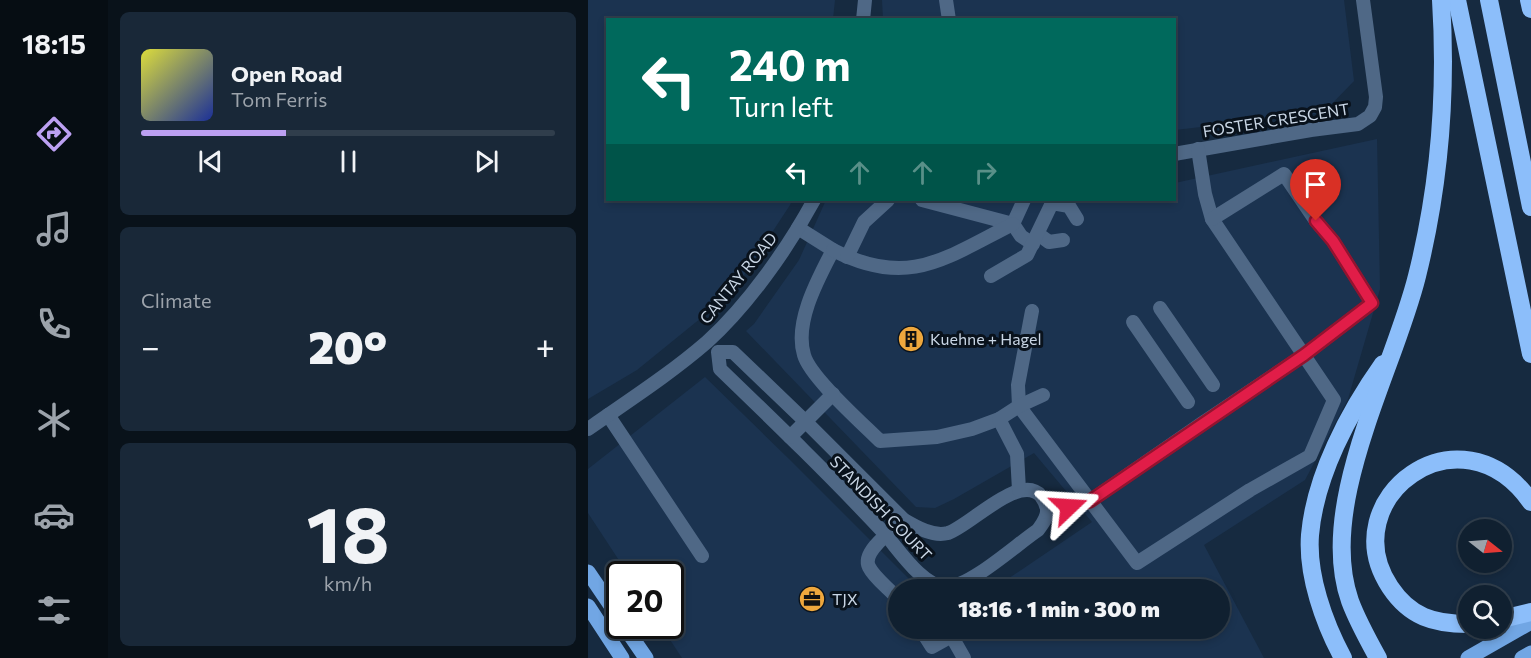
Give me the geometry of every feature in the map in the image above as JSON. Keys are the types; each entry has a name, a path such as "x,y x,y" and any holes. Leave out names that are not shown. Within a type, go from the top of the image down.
{"highway":[{"path":"1378,658 1350,600 1343,568 1342,535 1347,491 1360,445 1417,278 1438,173 1444,89 1441,0"},
{"path":"1457,0 1531,354"},
{"path":"1489,0 1531,207"},
{"path":"1529,0 1531,9"},
{"path":"1343,658 1313,577 1310,536 1314,511 1324,476 1359,397 1396,345"},
{"path":"1458,624 1447,624 1426,618 1411,610 1397,597 1384,578 1378,560 1376,541 1378,522 1386,502 1397,486 1412,474 1446,459 1485,463 1505,474 1531,502"},
{"path":"1512,618 1530,615"}],"main road":[{"path":"588,572 606,598"},
{"path":"588,606 622,658"},
{"path":"1468,658 1530,615"},
{"path":"633,639 646,658"},
{"path":"1522,658 1531,653"}],"street":[{"path":"863,18 865,0"},
{"path":"946,0 949,18"},
{"name":"FOSTER CRESCENT","path":"1176,154 1358,124 1367,120 1373,112 1377,97 1362,0"},
{"path":"1032,311 1018,385 1019,406 1137,563 1250,490 1310,456 1334,400 1212,219 1205,194 1198,149"},
{"path":"999,419 1017,454 1019,490 1037,492 1043,498 1047,512 1090,501 1304,355 1372,303 1333,241 1316,221 1284,174 1212,219"},
{"name":"CANTAY ROAD","path":"588,429 688,358 707,341 769,270 813,201"},
{"path":"847,257 864,222 884,201"},
{"path":"926,201 1013,224 1021,236 1048,242 1064,240"},
{"path":"798,228 847,257 871,266 892,269 942,260 1013,224 1019,201"},
{"path":"991,276 1027,255 1052,203 1069,207 1077,219"},
{"path":"833,250 811,294 801,343 808,363 833,394 880,441 937,437 972,429 999,419 1019,406 1043,395"},
{"path":"1160,308 1213,385"},
{"path":"1133,322 1188,402"},
{"name":"STANDISH COURT","path":"707,341 718,352 720,369 790,437 927,579"},
{"name":"STANDISH COURT","path":"718,352 733,352 904,520 932,532 947,533 961,527 997,501 1019,490"},
{"path":"790,437 833,394"},
{"path":"608,415 702,556"},
{"name":"STANDISH COURT","path":"969,579 1038,530 1046,519 1047,512"},
{"path":"888,588 867,565 867,559 870,551 904,520"},
{"path":"927,639 932,647 942,639"},
{"path":"953,639 964,658"}],"shaded area":[{"path":"588,0 835,0 833,18 606,18 606,201 792,201 733,292 637,370 588,399"},
{"path":"882,0 1344,0 1354,81 1323,113 1176,130 1176,18 883,18"},
{"path":"1377,139 1380,289 1348,399 1305,480 1204,545 1222,579 1008,579 1092,522 1034,453 935,508 916,507 746,331 754,324 799,260 826,201 1176,201 1176,183"},
{"path":"705,377 909,579 888,579 888,639 1230,639 1230,594 1264,658 682,658 670,639 684,639 684,561 619,561 588,513 588,469"}],"place":[{"name":"Kuehne + Hagel","path":"911,339"},
{"name":"TJX","path":"812,599"}],"route":[{"path":"1069,507 1090,501 1304,355 1372,303 1333,241 1316,221"}]}
